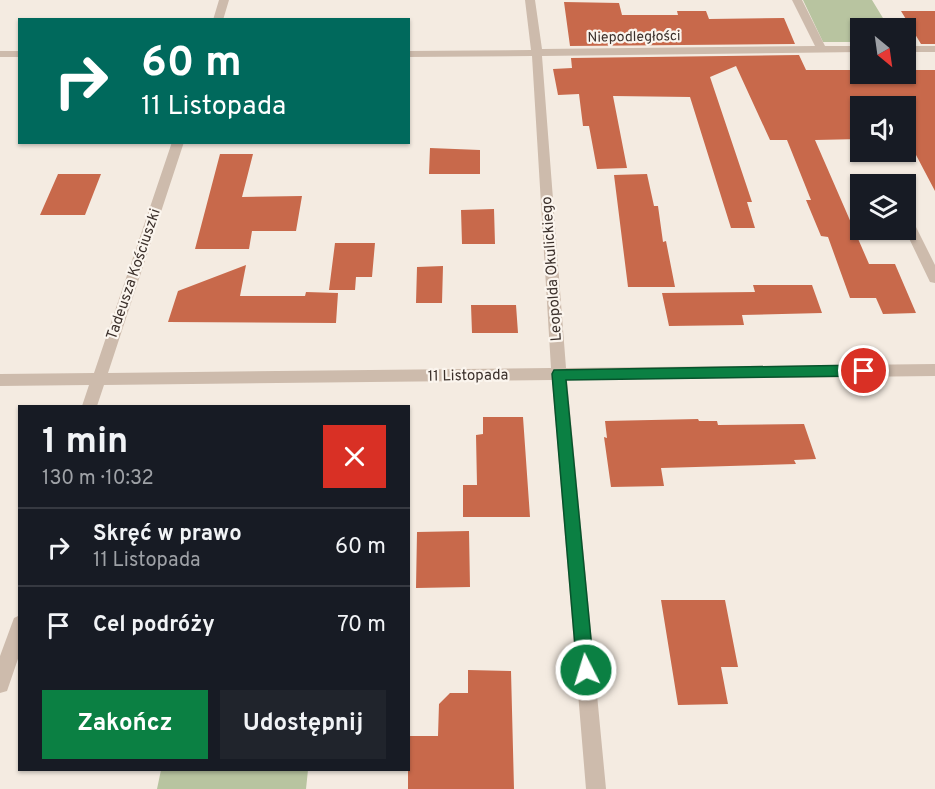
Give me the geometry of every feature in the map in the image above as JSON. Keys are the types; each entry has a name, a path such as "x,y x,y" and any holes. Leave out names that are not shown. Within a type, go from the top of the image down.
{"street":[{"path":"219,18 224,0"},
{"name":"Leopolda Okulickiego","path":"530,0 537,53 559,374 596,789"},
{"path":"797,0 821,49"},
{"name":"Niepodległości","path":"410,54 850,49"},
{"path":"916,49 935,49"},
{"path":"0,54 18,54"},
{"name":"Tadeusza Kościuszki","path":"90,405 177,144"},
{"path":"916,239 935,278"},
{"name":"11 Listopada","path":"0,380 935,370"},
{"path":"0,684 18,630"}],"green space":[{"path":"803,0 872,0 883,18 850,18 850,42 823,42"},
{"path":"161,771 308,771 306,789 157,789"}],"building":[{"path":"564,2 619,3 622,15 678,15 677,11 706,11 709,19 784,18 795,44 570,46"},
{"path":"901,11 935,11 935,44 921,44 916,36 916,18 905,18"},
{"path":"799,55 806,70 850,70 850,84 916,84 916,70 935,70 935,191 916,155 916,96 850,96 850,139 815,140 850,220 850,240 859,240 869,264 895,264 916,313 883,314 876,298 850,298 828,237 821,236 806,200 811,200 787,140 770,140 736,66 710,77 752,202 747,202 755,228 731,228 690,97 613,96 627,168 597,169 589,126 583,126 579,94 558,95 553,69 572,68 571,58"},
{"path":"430,148 480,150 480,174 429,174"},
{"path":"220,154 253,154 242,197 302,196 296,231 252,231 249,249 195,249"},
{"path":"58,174 101,174 85,215 40,215"},
{"path":"647,174 654,206 658,206 663,242 666,241 675,287 628,287 614,175"},
{"path":"494,209 495,244 462,244 461,210"},
{"path":"335,243 375,243 372,277 356,277 355,290 329,290"},
{"path":"246,265 240,296 305,296 306,292 338,293 336,323 168,322 178,291"},
{"path":"443,266 442,303 416,303 417,267"},
{"path":"753,285 812,285 822,313 742,315 744,325 669,326 662,293 755,292"},
{"path":"471,305 516,305 518,333 472,333"},
{"path":"483,417 523,417 530,517 463,517 463,485 477,485 476,435 483,434"},
{"path":"698,419 699,421 717,421 718,425 804,424 816,459 794,460 796,464 661,468 664,486 611,487 604,437 607,438 605,421"},
{"path":"469,531 470,587 416,588 417,532"},
{"path":"661,600 725,600 738,667 721,667 728,704 678,705"},
{"path":"468,670 511,671 514,789 408,789 410,736 438,736 439,704 450,693 468,693"}],"route":[{"path":"586,670 559,374 864,371"}]}
